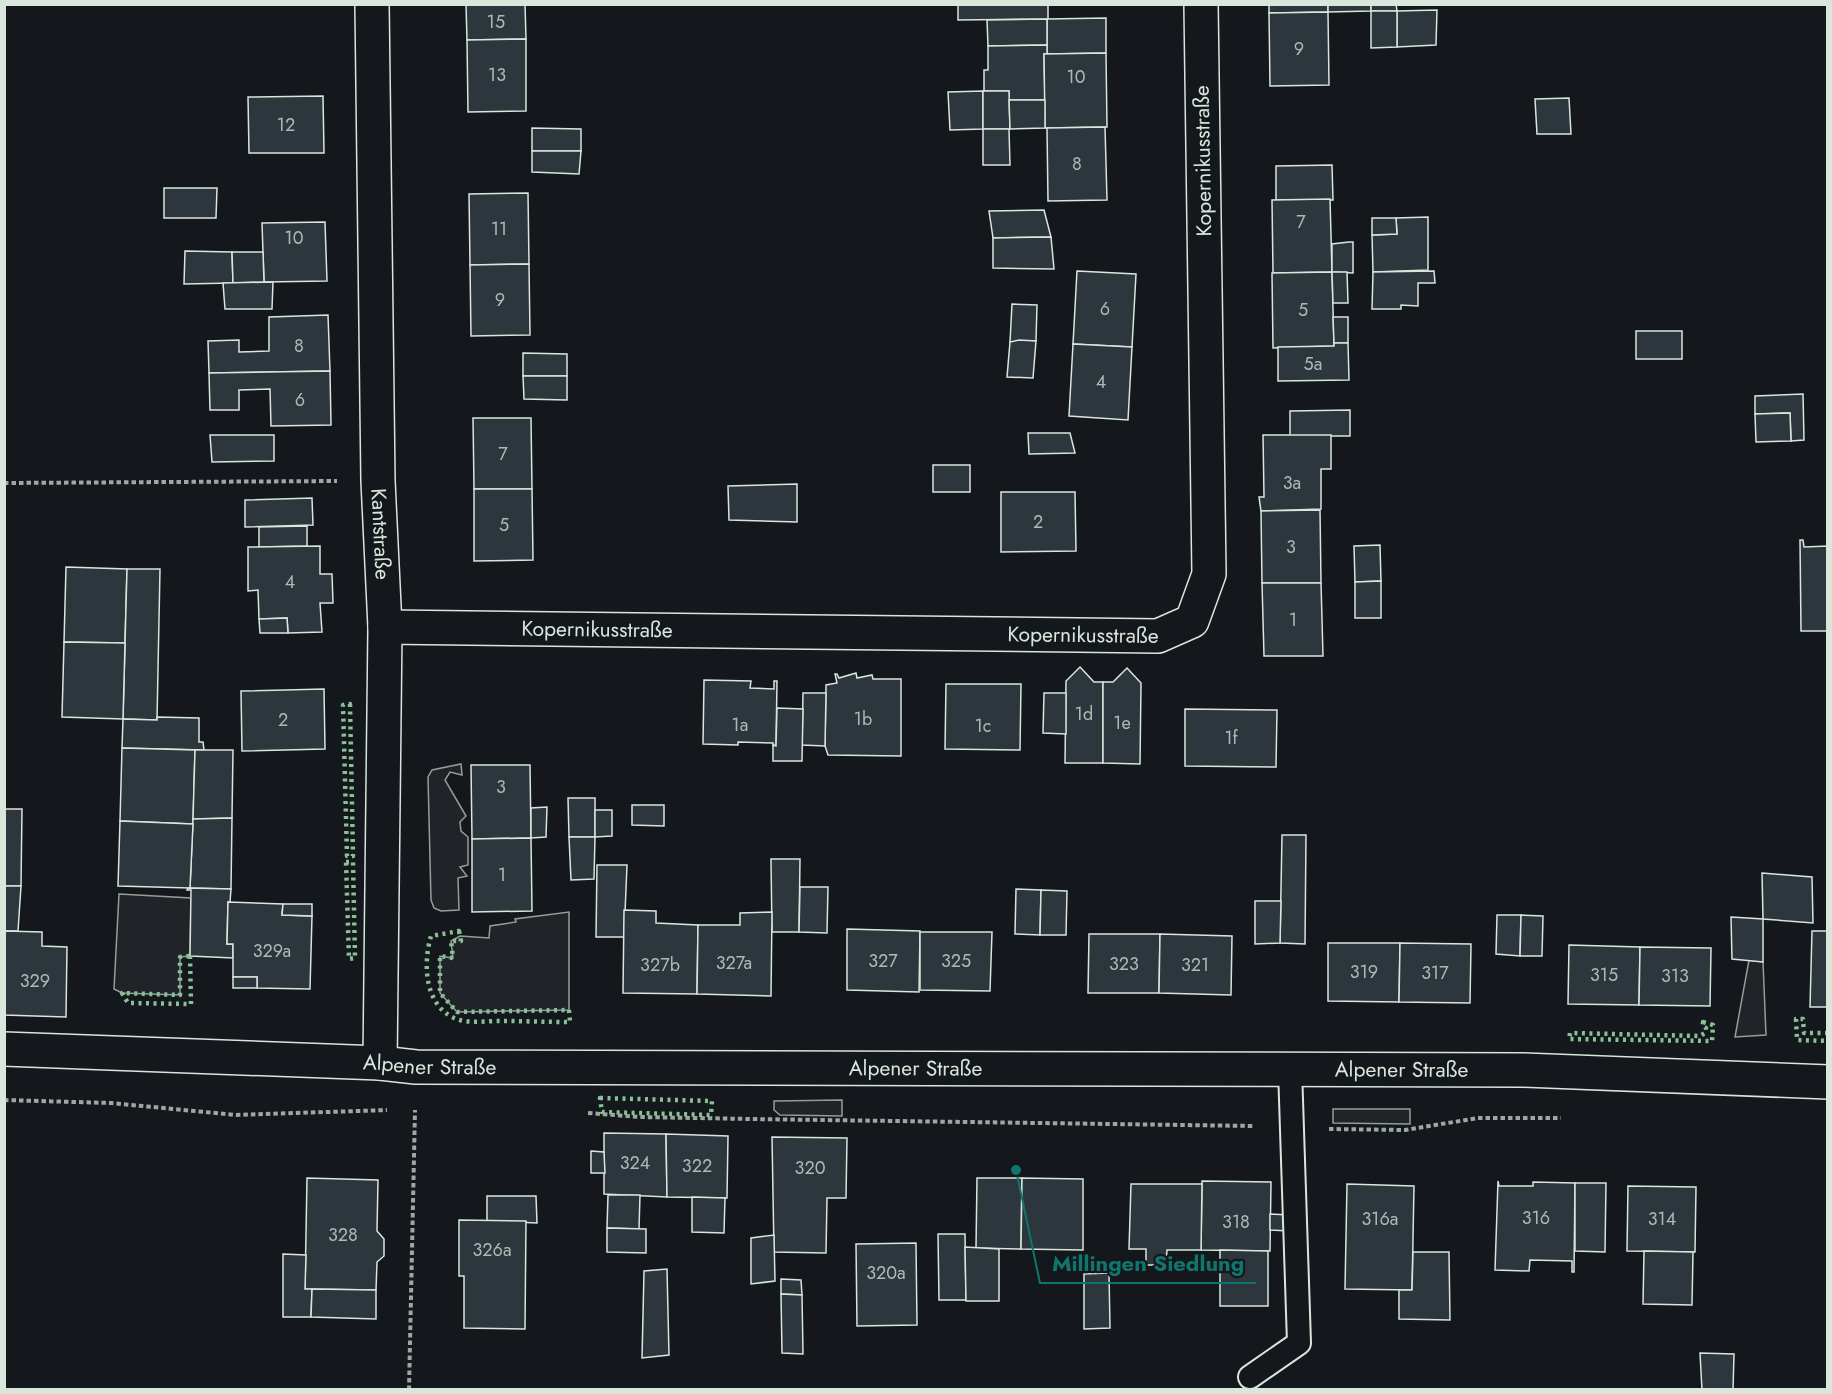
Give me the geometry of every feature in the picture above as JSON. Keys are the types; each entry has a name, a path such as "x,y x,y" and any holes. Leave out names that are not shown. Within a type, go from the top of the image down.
{"street":[{"name":"Kantstraße","path":"372,4 378,481 385,627 380,1064"},
{"name":"Kopernikusstraße","path":"385,627 1158,636 1192,621 1209,573 1201,4"},
{"name":"Alpener Straße","path":"4,1049 416,1067 1523,1070 1827,1082"}],"lane":[{"path":"1250,1377 1299,1343 1290,1069"}],"path":[{"path":"4,483 378,481"},
{"path":"409,1389 416,1067"},
{"path":"4,1100 111,1103 236,1115 415,1108"},
{"path":"582,1111 593,1114 651,1117 1406,1130 1478,1118 1570,1118"}],"shaded area":[{"path":"461,764 462,775 450,772 445,780 466,816 460,822 461,831 468,837 468,865 460,867 467,876 458,878 459,910 441,911 434,908 431,900 428,777 432,770"},
{"path":"119,894 191,898 190,956 180,957 180,995 122,993 114,989"},
{"path":"569,912 569,1010 457,1012 440,993 440,956 453,958 451,941 460,936 489,938 490,926 516,922 515,919"},
{"path":"1749,960 1763,962 1766,1035 1735,1037"},
{"path":"842,1100 842,1116 780,1115 774,1110 774,1101"},
{"path":"1333,1109 1410,1109 1410,1124 1333,1123"}],"building":[{"path":"466,4 525,4 526,39 467,40"},
{"path":"958,4 1048,4 1048,19 958,20"},
{"path":"1269,4 1328,4 1328,12 1269,13"},
{"path":"1328,4 1371,4 1371,11 1328,12"},
{"path":"1371,4 1396,4 1397,11 1371,11"},
{"path":"1437,10 1436,45 1397,47 1397,11"},
{"path":"1371,11 1397,11 1397,47 1371,48"},
{"path":"1328,12 1329,85 1270,86 1269,13"},
{"path":"1106,18 1106,53 1047,54 1047,19"},
{"path":"1047,19 1047,45 988,46 987,20"},
{"path":"526,39 526,111 468,112 467,40"},
{"path":"1047,45 1047,54 1044,54 1045,100 1009,100 1009,91 984,91 984,70 988,70 988,46"},
{"path":"1106,53 1107,127 1045,128 1044,54"},
{"path":"983,91 983,129 950,130 948,92"},
{"path":"983,91 1009,91 1010,129 983,129"},
{"path":"323,96 324,153 249,153 248,97"},
{"path":"1569,98 1571,134 1537,134 1535,99"},
{"path":"1009,100 1045,100 1045,128 1010,129"},
{"path":"1105,127 1107,200 1048,201 1047,128"},
{"path":"532,128 581,129 581,151 532,151"},
{"path":"983,129 1009,129 1010,165 983,165"},
{"path":"532,151 581,151 579,174 532,172"},
{"path":"1332,165 1333,200 1276,200 1276,166"},
{"path":"164,188 217,188 216,218 164,218"},
{"path":"528,193 529,264 470,265 469,194"},
{"path":"1330,199 1332,272 1273,273 1272,200"},
{"path":"1044,210 1051,237 993,238 989,211"},
{"path":"1428,217 1428,270 1373,272 1372,235 1397,234 1396,218"},
{"path":"1372,218 1396,218 1397,234 1372,235"},
{"path":"325,222 327,281 264,282 262,223"},
{"path":"1051,237 1054,269 993,268 993,238"},
{"path":"1353,242 1353,273 1332,272 1332,244"},
{"path":"185,251 232,252 233,283 184,284"},
{"path":"232,252 263,252 264,282 233,283"},
{"path":"529,264 530,335 471,336 470,265"},
{"path":"1077,271 1136,274 1132,347 1073,344"},
{"path":"1434,271 1435,283 1418,283 1418,306 1401,305 1401,309 1372,309 1373,272"},
{"path":"1332,272 1334,346 1273,348 1272,273"},
{"path":"1332,272 1347,272 1348,303 1333,303"},
{"path":"273,282 272,309 225,309 223,283"},
{"path":"1012,304 1037,305 1036,341 1010,342"},
{"path":"328,315 330,371 209,373 208,341 239,340 239,352 269,351 269,317"},
{"path":"1333,317 1348,317 1348,343 1334,343"},
{"path":"1636,331 1682,331 1682,359 1636,359"},
{"path":"1036,341 1033,378 1007,377 1010,342"},
{"path":"1334,343 1348,343 1349,380 1278,381 1278,347 1334,346"},
{"path":"1073,344 1132,347 1128,420 1069,416"},
{"path":"523,353 567,354 567,376 523,376"},
{"path":"330,371 331,425 271,426 270,389 239,390 239,410 210,410 209,373"},
{"path":"523,376 567,376 567,400 524,399"},
{"path":"1803,394 1804,440 1791,441 1790,413 1755,414 1755,396"},
{"path":"1350,410 1350,436 1290,436 1290,411"},
{"path":"1790,413 1791,441 1756,442 1755,414"},
{"path":"473,418 531,418 532,489 474,489"},
{"path":"1028,433 1070,433 1075,453 1029,454"},
{"path":"210,435 274,435 274,461 212,462"},
{"path":"1263,435 1331,435 1331,469 1321,469 1321,509 1261,511 1259,497 1264,497"},
{"path":"933,465 970,465 970,492 933,492"},
{"path":"797,484 797,522 729,520 728,486"},
{"path":"474,489 532,489 533,560 474,561"},
{"path":"1001,492 1075,492 1076,551 1001,552"},
{"path":"312,498 313,525 245,527 245,500"},
{"path":"1320,510 1321,583 1262,583 1261,511"},
{"path":"307,526 307,546 259,547 259,527"},
{"path":"1800,540 1803,540 1804,547 1828,546 1828,631 1801,631"},
{"path":"1380,545 1381,581 1355,582 1354,546"},
{"path":"320,546 320,574 332,574 333,603 320,603 322,632 288,633 287,618 259,619 258,590 248,591 248,547"},
{"path":"66,567 127,569 125,643 64,642"},
{"path":"127,569 160,569 157,720 123,719"},
{"path":"1381,581 1381,618 1355,618 1355,582"},
{"path":"1262,583 1321,583 1323,656 1264,656"},
{"path":"287,618 288,633 260,633 259,619"},
{"path":"64,642 125,643 123,719 62,717"},
{"path":"1080,667 1094,682 1103,682 1103,763 1065,763 1066,681"},
{"path":"1127,668 1141,683 1140,764 1103,763 1103,682 1113,682"},
{"path":"856,673 857,678 872,675 873,679 901,679 901,756 828,755 825,746 826,685 837,683 835,674 839,678"},
{"path":"704,680 751,681 750,688 774,689 774,681 777,681 776,746 773,743 738,742 738,745 703,744"},
{"path":"946,684 1021,684 1020,750 945,749"},
{"path":"324,689 325,749 242,751 241,691"},
{"path":"803,693 826,693 825,746 802,745"},
{"path":"1044,693 1066,693 1066,734 1043,733"},
{"path":"777,708 803,709 802,761 773,761 773,745 776,746"},
{"path":"1185,709 1277,710 1276,767 1185,766"},
{"path":"157,717 199,718 199,742 203,742 204,750 122,748 123,719 157,720"},
{"path":"122,748 195,750 193,824 120,821"},
{"path":"195,750 233,750 232,818 193,819"},
{"path":"471,765 530,765 531,838 472,839"},
{"path":"568,798 595,798 595,837 569,837"},
{"path":"632,805 664,805 664,826 632,825"},
{"path":"547,807 546,837 531,838 531,808"},
{"path":"4,809 22,809 21,886 4,886"},
{"path":"595,810 612,810 612,836 595,837"},
{"path":"232,818 231,889 190,888 193,819"},
{"path":"120,821 193,824 190,888 118,886"},
{"path":"1282,835 1306,835 1305,944 1280,943"},
{"path":"569,837 595,837 594,879 571,880"},
{"path":"531,838 532,911 472,912 472,839"},
{"path":"771,859 800,859 799,932 772,932"},
{"path":"597,865 627,865 624,937 596,937"},
{"path":"1762,873 1812,877 1813,923 1763,919"},
{"path":"4,886 21,886 18,931 4,931"},
{"path":"800,887 828,887 827,933 799,932"},
{"path":"188,888 231,889 230,902 228,902 227,944 233,944 233,958 190,956 191,890 187,890"},
{"path":"1016,889 1041,890 1040,935 1015,934"},
{"path":"1041,890 1067,891 1066,935 1040,935"},
{"path":"1255,901 1281,901 1280,943 1255,944"},
{"path":"228,902 283,904 282,915 312,916 310,989 257,988 257,977 233,977 233,944 227,944"},
{"path":"283,904 312,904 312,916 282,915"},
{"path":"624,910 656,911 656,923 698,925 697,994 623,993"},
{"path":"772,912 771,996 697,994 698,925 740,925 740,913"},
{"path":"1497,915 1521,915 1520,956 1496,954"},
{"path":"1521,915 1543,916 1542,956 1520,956"},
{"path":"1731,917 1763,919 1763,962 1732,959"},
{"path":"847,929 920,931 919,992 847,990"},
{"path":"4,931 42,932 42,946 67,947 66,1017 4,1015"},
{"path":"1812,931 1828,931 1828,1007 1810,1007"},
{"path":"920,932 992,932 990,991 920,990"},
{"path":"1089,934 1160,934 1159,993 1088,993"},
{"path":"1160,934 1232,936 1231,995 1159,993"},
{"path":"1328,943 1400,943 1399,1002 1328,1001"},
{"path":"1400,943 1471,944 1470,1003 1399,1002"},
{"path":"1569,945 1640,947 1639,1005 1568,1004"},
{"path":"1640,947 1711,948 1710,1006 1639,1005"},
{"path":"233,977 257,977 257,988 233,988"},
{"path":"604,1133 666,1134 667,1197 604,1194"},
{"path":"666,1134 728,1136 727,1198 667,1197"},
{"path":"772,1137 847,1138 846,1198 827,1198 826,1253 774,1252"},
{"path":"591,1151 604,1152 605,1173 591,1173"},
{"path":"307,1178 378,1180 377,1231 384,1239 384,1256 377,1262 376,1290 305,1289"},
{"path":"977,1178 1022,1178 1021,1249 976,1248"},
{"path":"1022,1178 1083,1179 1083,1250 1021,1249"},
{"path":"1202,1181 1271,1182 1270,1251 1201,1250"},
{"path":"1498,1181 1499,1186 1533,1186 1533,1182 1575,1183 1574,1272 1572,1272 1572,1261 1530,1260 1529,1271 1495,1270"},
{"path":"1575,1183 1606,1183 1605,1252 1575,1251"},
{"path":"1131,1184 1202,1184 1201,1250 1167,1250 1166,1265 1146,1265 1146,1249 1129,1249"},
{"path":"1347,1184 1414,1186 1412,1290 1345,1289"},
{"path":"1628,1186 1696,1187 1695,1252 1627,1251"},
{"path":"608,1195 640,1195 639,1229 607,1228"},
{"path":"487,1196 536,1196 537,1223 487,1221"},
{"path":"692,1197 725,1198 724,1233 692,1232"},
{"path":"1270,1214 1290,1215 1289,1231 1270,1230"},
{"path":"459,1220 526,1221 525,1329 464,1328 464,1276 459,1276"},
{"path":"607,1228 646,1229 646,1253 607,1252"},
{"path":"938,1234 965,1234 966,1300 939,1300"},
{"path":"774,1235 775,1281 751,1284 751,1238"},
{"path":"916,1243 917,1325 857,1326 856,1244"},
{"path":"965,1247 999,1249 999,1301 966,1301"},
{"path":"1220,1250 1268,1251 1268,1306 1220,1306"},
{"path":"1644,1251 1693,1252 1692,1305 1643,1304"},
{"path":"1413,1252 1449,1252 1450,1320 1399,1319 1399,1290 1412,1290"},
{"path":"283,1254 306,1255 305,1289 312,1289 311,1317 283,1317"},
{"path":"667,1269 669,1355 642,1358 644,1271"},
{"path":"1109,1273 1110,1328 1084,1329 1084,1274"},
{"path":"781,1279 801,1280 802,1295 781,1294"},
{"path":"312,1289 376,1290 376,1319 311,1317"},
{"path":"781,1294 802,1295 803,1354 782,1353"},
{"path":"1700,1353 1734,1354 1733,1390 1702,1390"}],"hedge":[{"path":"350,704 353,856 347,856 343,705 350,704"},
{"path":"346,862 353,862 355,958 349,959 346,862"},
{"path":"459,931 461,941 451,941 453,958 440,956 440,993 457,1012 569,1010 570,1022 471,1022 459,1020 444,1012 431,993 428,982 428,947 431,936 459,931"},
{"path":"190,956 191,1004 128,1003 122,993 180,995 180,957 190,956"},
{"path":"1828,1033 1804,1033 1803,1019 1796,1019 1797,1040 1828,1041"},
{"path":"1703,1022 1713,1025 1712,1041 1569,1039 1570,1033 1700,1036 1705,1033 1706,1028 1703,1027 1703,1022"},
{"path":"600,1098 712,1101 711,1115 602,1112 600,1098"}],"place":[{"name":"Millingen Siedlung","path":"1016,1170"}]}
